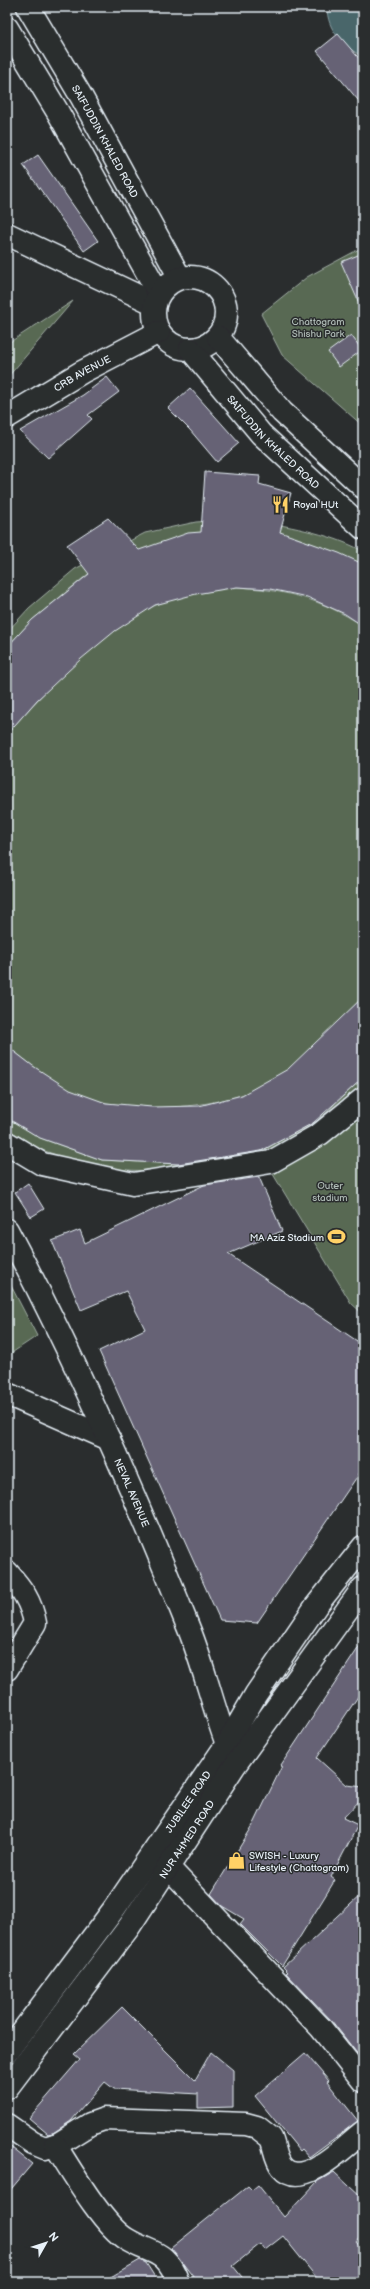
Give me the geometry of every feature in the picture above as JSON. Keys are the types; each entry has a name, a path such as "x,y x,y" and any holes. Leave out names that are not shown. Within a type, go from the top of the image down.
{"main road":[{"name":"SAIFUDDIN KHALED ROAD","path":"28,7 81,96 180,278"},
{"path":"7,28 59,114 157,313 167,341 177,347 190,350 200,348 218,337 226,322 226,304 217,288 203,279 196,276 180,278 164,287 157,313"},
{"path":"7,234 157,313"},
{"name":"CRB AVENUE","path":"7,399 157,313"},
{"name":"CRB AVENUE","path":"7,417 82,372 157,313"},
{"path":"218,337 282,412 363,487"},
{"name":"SAIFUDDIN KHALED ROAD","path":"190,350 261,434 363,528"},
{"path":"7,1143 42,1164 133,1184 271,1162 320,1134 363,1099"},
{"name":"NEVAL AVENUE","path":"7,1230 56,1326 108,1439 190,1630 235,1765"},
{"path":"7,1394 108,1439"},
{"name":"JUBILEE ROAD","path":"7,2052 114,1908 227,1744 256,1694 316,1606 363,1547"},
{"path":"7,1572 22,1589 32,1606 35,1623 7,1669"},
{"name":"NUR AHMED ROAD","path":"7,2088 129,1927 235,1765 363,1588"},
{"path":"168,1867 321,2028 363,2081"},
{"path":"7,2125 32,2143 45,2148 55,2145 90,2124 104,2119 246,2124 257,2127 271,2138 277,2160 282,2168 289,2173 300,2174 320,2166 363,2132"},
{"path":"55,2145 110,2225 126,2239 160,2254 174,2272 178,2282"}],"green space":[{"name":"Chattogram Shishu Park","path":"363,247 363,426 282,355 261,314 307,277"},
{"path":"73,301 7,378 7,344"},
{"path":"246,519 321,534 349,544 363,551 363,564 295,537 234,529 93,570 32,620 7,647 7,632 29,608 75,569 145,533 196,522"},
{"path":"237,587 255,588 303,598 333,609 363,626 363,997 299,1061 279,1076 241,1095 200,1104 154,1108 108,1103 87,1098 69,1090 53,1080 7,1046 7,734 74,663 112,632 133,618 154,606 172,599"},
{"name":"MA Aziz Stadium","path":"363,1078 363,1314 351,1303 262,1156 184,1172 97,1169 42,1150 7,1129 7,1118 40,1138 102,1160 178,1164 260,1152 317,1121"},
{"path":"7,1278 37,1336 7,1356"}],"water":[{"path":"327,7 363,7 363,57 349,48 338,37 330,23"}],"building":[{"path":"338,34 363,63 363,106 317,51"},
{"path":"38,155 98,241 84,251 23,165"},
{"path":"363,253 363,312 341,262"},
{"path":"351,335 362,350 339,367 328,352"},
{"path":"107,377 119,392 88,415 92,419 48,458 20,431 83,395"},
{"path":"190,388 239,443 217,462 190,430 168,408"},
{"path":"205,472 260,476 259,484 291,493 280,532 339,553 363,564 363,626 345,614 307,597 270,589 237,587 196,594 155,605 115,631 81,659 37,700 7,734 7,647 32,620 89,574 67,545 108,518 139,550 188,533 201,532"},
{"path":"363,997 363,1078 313,1123 261,1151 178,1164 102,1160 40,1138 7,1118 7,1046 33,1066 70,1090 106,1103 152,1107 199,1106 242,1095 288,1069"},
{"path":"259,1177 282,1231 228,1254 363,1345 363,1468 257,1623 220,1620 99,1351 145,1329 126,1291 81,1310 52,1241 80,1230 85,1243 204,1185"},
{"path":"28,1183 44,1209 31,1217 15,1192"},
{"path":"363,1641 363,1689 317,1758 347,1785 363,1787 363,1797 343,1818 358,1825 331,1877 335,1880 282,1966 240,1924 244,1919 222,1906 211,1894 255,1822 282,1766 281,1765"},
{"path":"363,1893 363,2061 331,2020 286,1973 288,1972 283,1967"},
{"path":"122,2007 195,2080 211,2052 233,2070 233,2107 198,2108 198,2094 114,2089 105,2082 71,2121 53,2133 48,2134 29,2118 80,2059 74,2054"},
{"path":"305,2053 329,2081 327,2082 358,2121 309,2157 302,2149 300,2151 255,2096"},
{"path":"7,2144 32,2164 7,2194"},
{"path":"334,2172 363,2199 363,2233 356,2241 363,2249 363,2282 320,2282 283,2236 265,2250 260,2244 233,2266 246,2282 197,2282 171,2248 248,2186 252,2190 258,2185 284,2217 318,2181"},
{"path":"140,2260 146,2263 158,2282 102,2282"}],"place":[{"name":"Royal HUt","path":"280,504"},
{"name":"MA Aziz Stadium","path":"337,1237"},
{"name":"SWISH - Luxury Lifestyle (Chattogram)","path":"236,1861"}],"park label":[{"name":"Outer stadium","path":"330,1190"}]}
